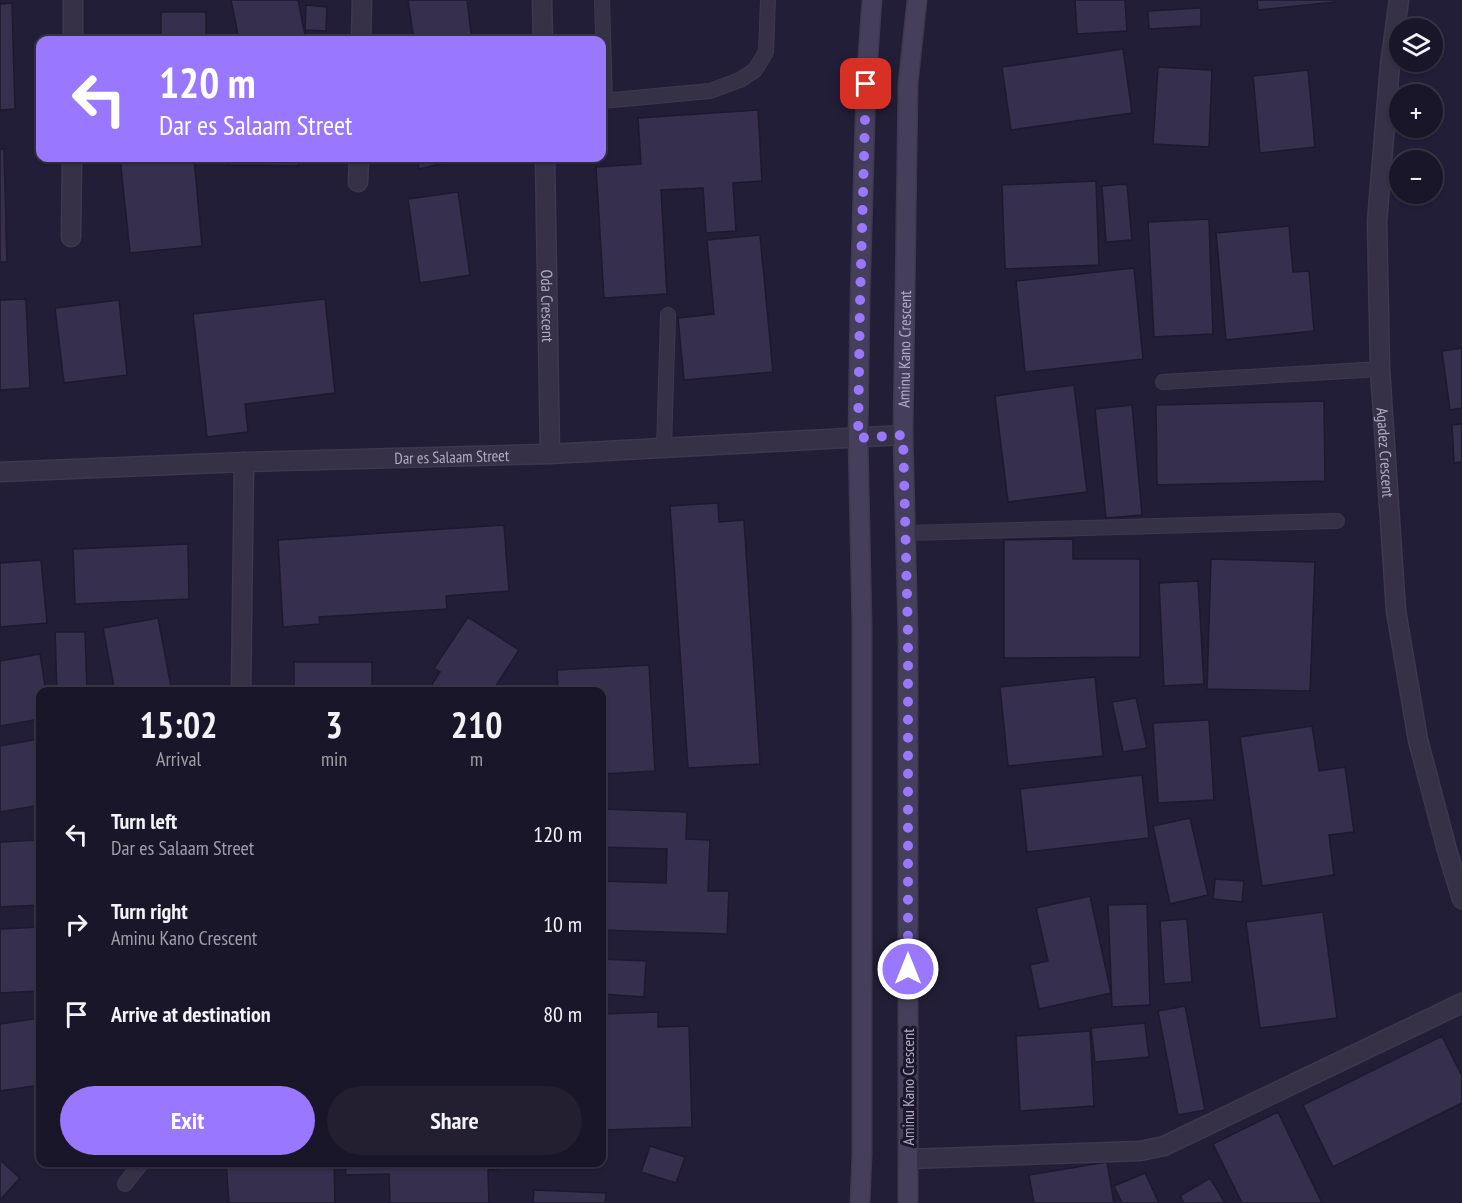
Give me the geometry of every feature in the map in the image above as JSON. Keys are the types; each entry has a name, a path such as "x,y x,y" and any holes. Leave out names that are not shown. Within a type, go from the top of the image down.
{"street":[{"path":"73,0 73,36"},
{"path":"361,36 362,0"},
{"path":"542,0 543,36"},
{"path":"860,1203 862,1154 862,627 858,438 866,95 872,0"},
{"name":"Aminu Kano Crescent","path":"908,1203 908,636 903,435 908,84 917,0"},
{"name":"Agadez Crescent","path":"1399,0 1390,65 1377,222 1380,369 1396,611 1418,740 1462,899"},
{"path":"71,237 72,162"},
{"path":"358,182 359,162"},
{"name":"Oda Crescent","path":"545,162 550,454"},
{"name":"Dar es Salaam Street","path":"0,472 244,462 550,454 903,435"},
{"path":"241,687 244,462"},
{"path":"908,1159 1140,1151 1164,1146 1462,1003"}],"lane":[{"path":"602,0 602,36"},
{"path":"606,101 710,91 740,80 755,70 766,52 768,0"},
{"path":"664,448 668,315"},
{"path":"1163,382 1380,369"},
{"path":"906,533 1337,521"},
{"path":"125,1184 138,1167"}],"building":[{"path":"231,0 298,0 305,36 238,36"},
{"path":"408,0 467,0 472,36 413,36"},
{"path":"1075,0 1125,0 1127,31 1077,34"},
{"path":"1257,0 1335,0 1336,2 1258,10"},
{"path":"12,3 15,109 0,110 0,4"},
{"path":"306,5 327,7 326,31 305,30"},
{"path":"1201,8 1201,26 1149,29 1148,11"},
{"path":"161,12 206,12 206,36 161,36"},
{"path":"1123,49 1132,113 1011,130 1002,67"},
{"path":"1158,67 1212,70 1209,147 1153,144"},
{"path":"1308,70 1315,147 1260,153 1253,76"},
{"path":"758,110 762,181 733,183 736,231 706,233 703,188 661,190 667,294 604,298 596,167 641,164 638,118"},
{"path":"0,149 4,149 7,262 0,262"},
{"path":"120,162 194,162 202,246 130,253"},
{"path":"229,162 298,162 298,166 229,165"},
{"path":"418,162 448,162 419,169"},
{"path":"1096,181 1099,265 1005,269 1002,185"},
{"path":"1127,184 1132,240 1106,242 1102,186"},
{"path":"458,192 470,275 420,283 408,199"},
{"path":"1209,219 1213,334 1154,337 1148,222"},
{"path":"1289,226 1293,272 1309,271 1314,331 1226,340 1216,233"},
{"path":"760,235 773,372 684,380 678,318 714,314 707,240"},
{"path":"1134,268 1143,359 1025,372 1016,281"},
{"path":"26,299 30,388 0,390 0,300"},
{"path":"325,299 335,393 245,404 248,432 207,437 193,314"},
{"path":"119,300 127,375 64,383 55,308"},
{"path":"1462,348 1462,408 1450,410 1442,351"},
{"path":"1074,385 1087,492 1008,502 995,396"},
{"path":"1324,401 1325,481 1157,485 1156,405"},
{"path":"1132,405 1142,515 1106,518 1095,409"},
{"path":"1462,424 1462,462 1454,463 1452,425"},
{"path":"718,503 719,522 744,520 760,764 688,768 670,506"},
{"path":"504,525 509,591 446,596 447,609 319,617 320,624 283,627 278,540"},
{"path":"1073,539 1073,559 1140,559 1140,657 1004,658 1004,540"},
{"path":"188,544 189,599 75,604 73,549"},
{"path":"1211,559 1315,562 1310,691 1207,689"},
{"path":"41,560 47,623 0,627 0,563"},
{"path":"1198,581 1204,684 1164,686 1159,583"},
{"path":"468,617 519,650 495,687 430,687 440,672 434,668"},
{"path":"158,618 171,687 114,687 103,628"},
{"path":"55,632 85,632 87,687 57,687"},
{"path":"40,654 45,687 36,687 36,720 0,726 0,661"},
{"path":"294,662 372,662 372,687 294,687"},
{"path":"649,665 655,771 606,774 606,687 558,687 557,670"},
{"path":"1095,677 1103,756 1008,766 1000,687"},
{"path":"1136,698 1147,748 1123,752 1112,702"},
{"path":"1209,720 1214,800 1158,803 1153,723"},
{"path":"1312,726 1319,771 1345,767 1354,832 1329,835 1334,875 1262,886 1240,737"},
{"path":"36,739 36,806 0,812 0,746"},
{"path":"1142,775 1149,838 1027,852 1020,789"},
{"path":"606,809 687,812 686,839 710,840 708,891 729,891 727,934 606,930 606,881 666,883 667,849 606,847"},
{"path":"1190,818 1208,895 1170,904 1153,826"},
{"path":"36,840 36,905 0,907 0,842"},
{"path":"1215,879 1244,881 1242,902 1213,899"},
{"path":"1090,896 1111,993 1039,1009 1030,965 1048,961 1036,908"},
{"path":"1147,904 1150,1005 1112,1007 1108,905"},
{"path":"1323,912 1337,1018 1260,1028 1246,922"},
{"path":"1187,919 1192,982 1164,984 1160,921"},
{"path":"36,927 36,991 0,993 0,929"},
{"path":"606,959 646,961 644,997 606,994"},
{"path":"1185,1006 1205,1110 1178,1115 1158,1011"},
{"path":"658,1012 658,1027 689,1026 692,1127 606,1130 606,1014"},
{"path":"36,1019 36,1086 0,1091 0,1024"},
{"path":"1145,1023 1149,1057 1095,1062 1091,1028"},
{"path":"1090,1031 1094,1106 1020,1111 1016,1036"},
{"path":"1442,1036 1462,1076 1462,1103 1333,1167 1303,1105"},
{"path":"1278,1112 1322,1203 1242,1203 1213,1144"},
{"path":"650,1146 685,1157 676,1183 641,1172"},
{"path":"0,1160 20,1178 0,1200"},
{"path":"1107,1162 1114,1203 1034,1203 1029,1175"},
{"path":"226,1167 334,1167 335,1203 229,1203"},
{"path":"345,1167 500,1167 500,1169 488,1170 489,1203 390,1203 389,1174 346,1175"},
{"path":"1145,1173 1159,1203 1122,1203 1114,1186"},
{"path":"1210,1178 1225,1203 1184,1203 1180,1196"},
{"path":"534,1190 606,1193 605,1203 533,1203"}],"route":[{"path":"866,84 858,438 903,435 908,636 908,969"}]}
